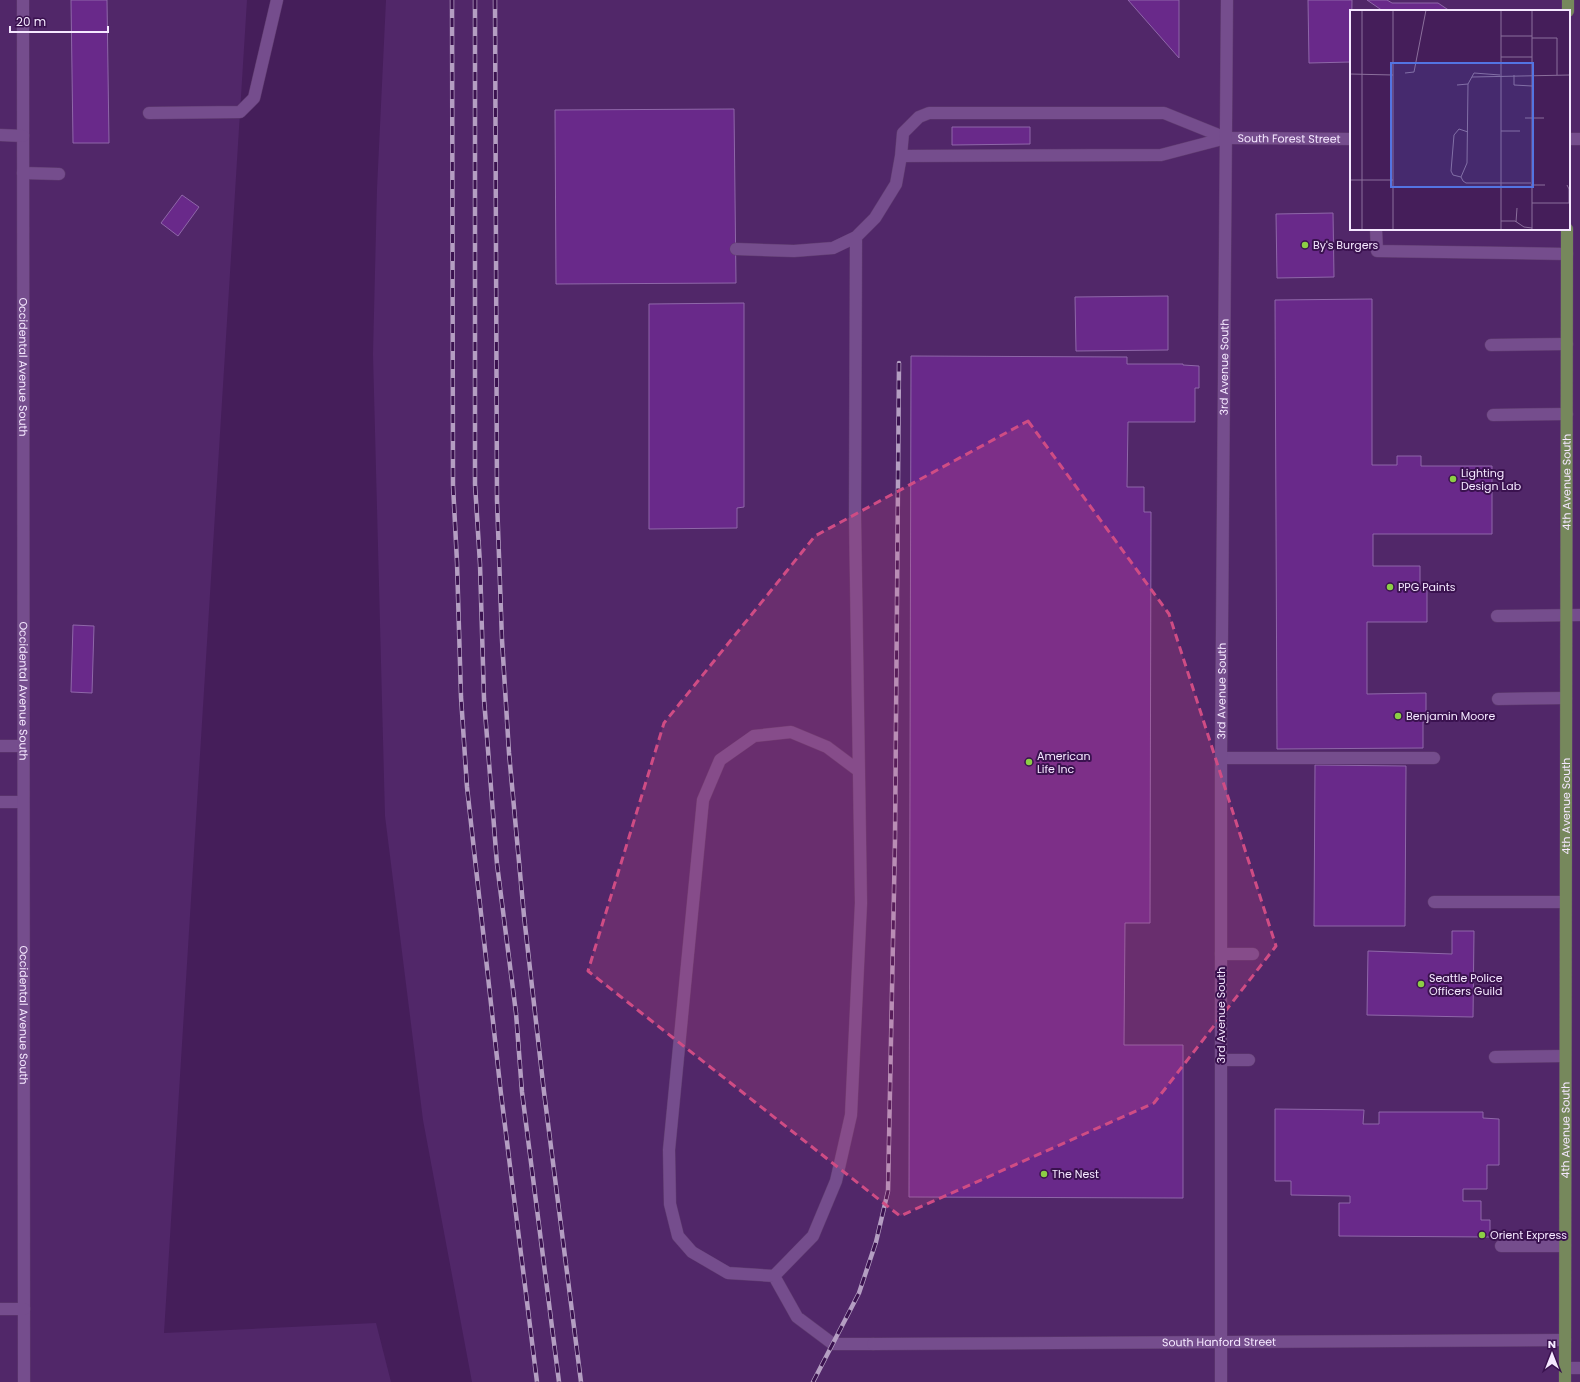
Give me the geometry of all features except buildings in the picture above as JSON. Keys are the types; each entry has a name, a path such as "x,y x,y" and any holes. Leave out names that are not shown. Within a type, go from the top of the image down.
{"main road":[{"name":"4th Avenue South","path":"1565,1382 1567,230"}],"street":[{"name":"Occidental Avenue South","path":"23,0 24,1382"},
{"path":"149,113 240,112 254,98 277,0"},
{"name":"3rd Avenue South","path":"1221,1382 1221,758 1227,0"},
{"path":"736,249 794,251 832,248 856,237 875,218 896,184 903,133 919,117 929,112 1164,112 1226,138"},
{"path":"0,135 23,136"},
{"path":"901,156 1161,155 1226,138"},
{"name":"South Forest Street","path":"1226,138 1350,139"},
{"path":"23,173 59,174"},
{"path":"1376,230 1377,251 1567,254"},
{"path":"856,237 855,516 859,771 861,903 851,1115 836,1181 813,1236 774,1276 728,1273 692,1252 678,1236 670,1204 669,1150 703,800 720,760 754,736 791,732 827,747 859,771"},
{"path":"1492,345 1567,344"},
{"path":"1493,416 1567,414"},
{"path":"1497,616 1580,616"},
{"path":"1498,699 1566,698"},
{"path":"0,746 23,746"},
{"path":"1221,758 1434,758"},
{"path":"0,802 23,802"},
{"path":"1434,902 1566,902"},
{"path":"1221,954 1253,954"},
{"path":"1495,1057 1565,1056"},
{"path":"1221,1060 1250,1060"},
{"path":"1502,1246 1565,1246"},
{"name":"South Hanford Street","path":"774,1276 797,1317 833,1344 1565,1340"},
{"path":"0,1310 24,1310"},
{"path":"1565,1368 1580,1368"}],"highlighted area":[{"path":"1028,421 1169,614 1276,946 1154,1103 900,1216 588,971 664,723 815,536"}],"shaded area":[{"path":"0,0 247,0 164,1333 376,1323 391,1382 0,1382"},
{"path":"386,0 1580,0 1580,1382 472,1382 423,1120 385,816 373,354 377,189"}],"railway":[{"path":"452,0 453,485 461,697 467,787 501,1094 537,1382"},
{"path":"475,0 475,484 480,564 484,699 497,864 516,1013 522,1092 559,1382"},
{"path":"495,0 497,500 502,640 509,753 524,916 544,1092 581,1382"},
{"path":"813,1382 859,1293 876,1242 888,1191 895,840 899,363"}],"place":[{"name":"By's Burgers","path":"1305,245"},
{"name":"Lighting Design Lab","path":"1453,479"},
{"name":"PPG Paints","path":"1390,587"},
{"name":"Benjamin Moore","path":"1398,716"},
{"name":"American Life Inc","path":"1029,762"},
{"name":"Seattle Police Officers Guild","path":"1421,984"},
{"name":"The Nest","path":"1044,1174"},
{"name":"Orient Express","path":"1482,1235"}]}
